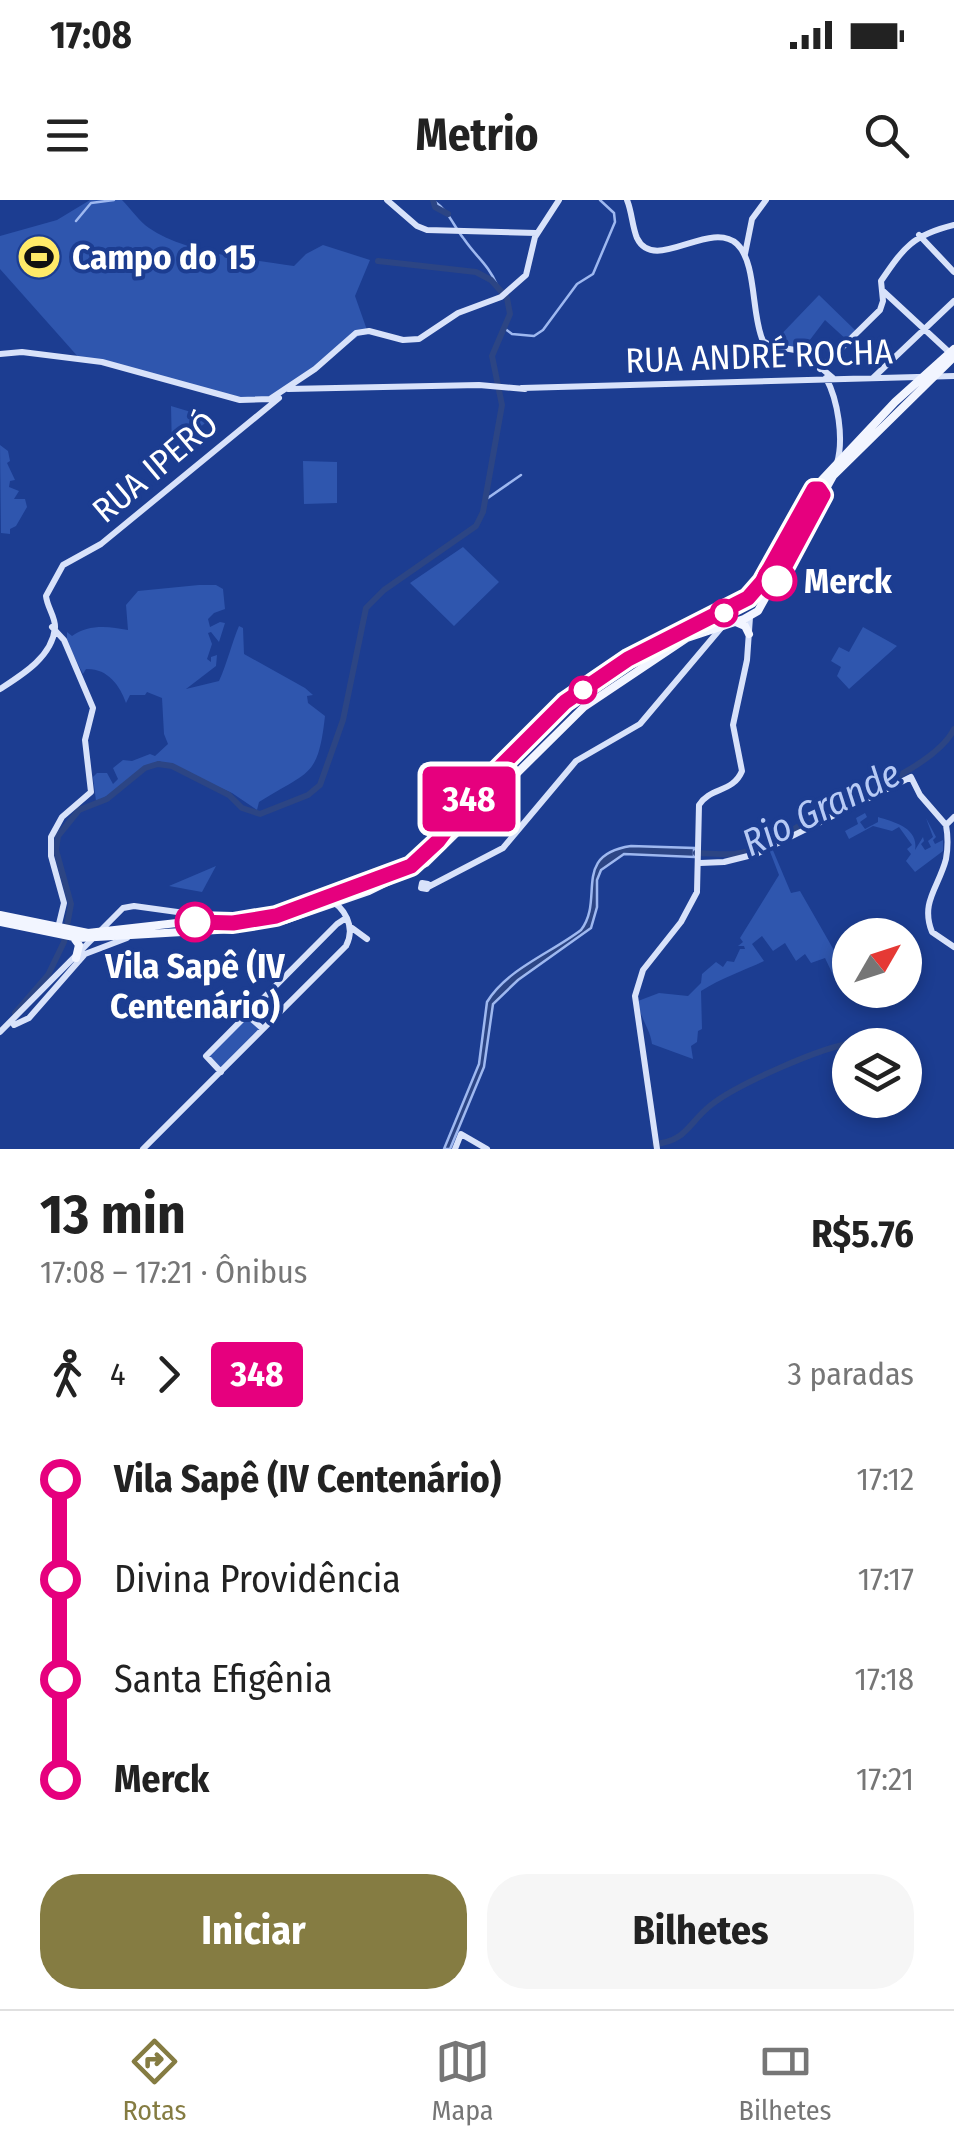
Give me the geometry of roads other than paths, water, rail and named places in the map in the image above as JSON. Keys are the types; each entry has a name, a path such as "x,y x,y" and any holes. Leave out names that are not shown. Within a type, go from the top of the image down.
{"main road":[{"path":"95,940 177,923 238,922 339,910 415,864 442,837 460,808 565,702 654,644 736,606 762,582 788,548 785,534 816,489 913,380 953,353"},
{"path":"0,919 95,940 258,926 339,910 417,870 578,712 678,644 750,617 762,607 816,489 935,376 953,353"},
{"path":"750,617 762,582"},
{"path":"736,622 744,625 749,634"},
{"path":"676,633 672,640 678,644"},
{"path":"654,644 666,647 662,656"},
{"path":"474,793 475,805 484,804"},
{"path":"460,808 469,807 472,818"},
{"path":"66,933 79,945 76,958"}],"street":[{"path":"387,200 416,226 459,233 536,233"},
{"path":"283,391 356,333 369,331 418,339 458,313 505,294 527,273 536,233 558,200"},
{"path":"628,200 638,239 648,248 680,248 716,236 735,242 745,256"},
{"path":"766,200 752,219 745,256 762,341 801,350 825,376 832,388 840,440 848,453"},
{"path":"953,353 887,299 882,290 883,277 919,235 954,225"},
{"path":"919,235 954,272"},
{"path":"825,376 887,299"},
{"path":"872,378 954,300"},
{"path":"61,357 70,347"},
{"name":"RUA ANDRÉ ROCHA","path":"0,354 16,351 111,364 267,405 283,391 566,387 825,376 913,380"},
{"name":"RUA ANDRÉ ROCHA","path":"923,376 954,376"},
{"path":"196,388 196,397"},
{"name":"RUA IPERÓ","path":"53,629 46,596 65,564 102,544 267,405"},
{"path":"837,465 840,440"},
{"path":"749,634 762,607"},
{"path":"656,1146 636,990 645,968 697,892 700,802 705,796 735,784 742,771 733,725 748,660 750,617"},
{"path":"0,689 38,661 53,629 64,640 93,708 85,740 90,794 64,814 51,837 50,856 64,902 66,933"},
{"path":"426,885 503,848 576,761 640,724 709,635"},
{"path":"700,862 724,862 756,854 911,777 920,795 946,825 946,858 930,894 927,912 932,932 954,947"},
{"path":"946,825 954,818"},
{"path":"417,870 417,878 426,885"},
{"path":"407,875 426,885"},
{"path":"0,1033 33,1007 120,910 130,906 238,922"},
{"path":"339,910 356,934 367,939"},
{"path":"221,1072 206,1056 339,910"},
{"path":"142,1149 346,946 351,933 339,910"},
{"path":"33,1007 95,940"},
{"path":"247,1015 262,1030"},
{"path":"455,1149 461,1134 487,1149"}],"waterway":[{"path":"76,221 91,203 114,200"},
{"path":"433,200 435,207 448,214"},
{"path":"504,328 512,334 534,336 543,330 577,284 593,274 615,222 614,213 600,200"},
{"path":"434,201 497,285"},
{"path":"15,1013 48,975 64,942 71,904 56,850 58,836 79,810 107,799 145,768 158,764 172,766 229,795 242,808 260,814 308,795 320,785 343,720 366,608 384,590 476,526 483,512 502,405 492,356 510,314 507,298 491,280 476,272 378,261"},
{"path":"485,500 521,475"},
{"name":"Rio Grande","path":"696,853 735,854 767,843 913,767 931,755 954,729"},
{"path":"655,1144 681,1135 711,1105 759,1077 832,1048"}],"place":[{"name":"Campo do 15","path":"39,257"},
{"name":"Merck","path":"777,581"},
{"name":"Vila Sapê (IV Centenário)","path":"195,922"}]}
